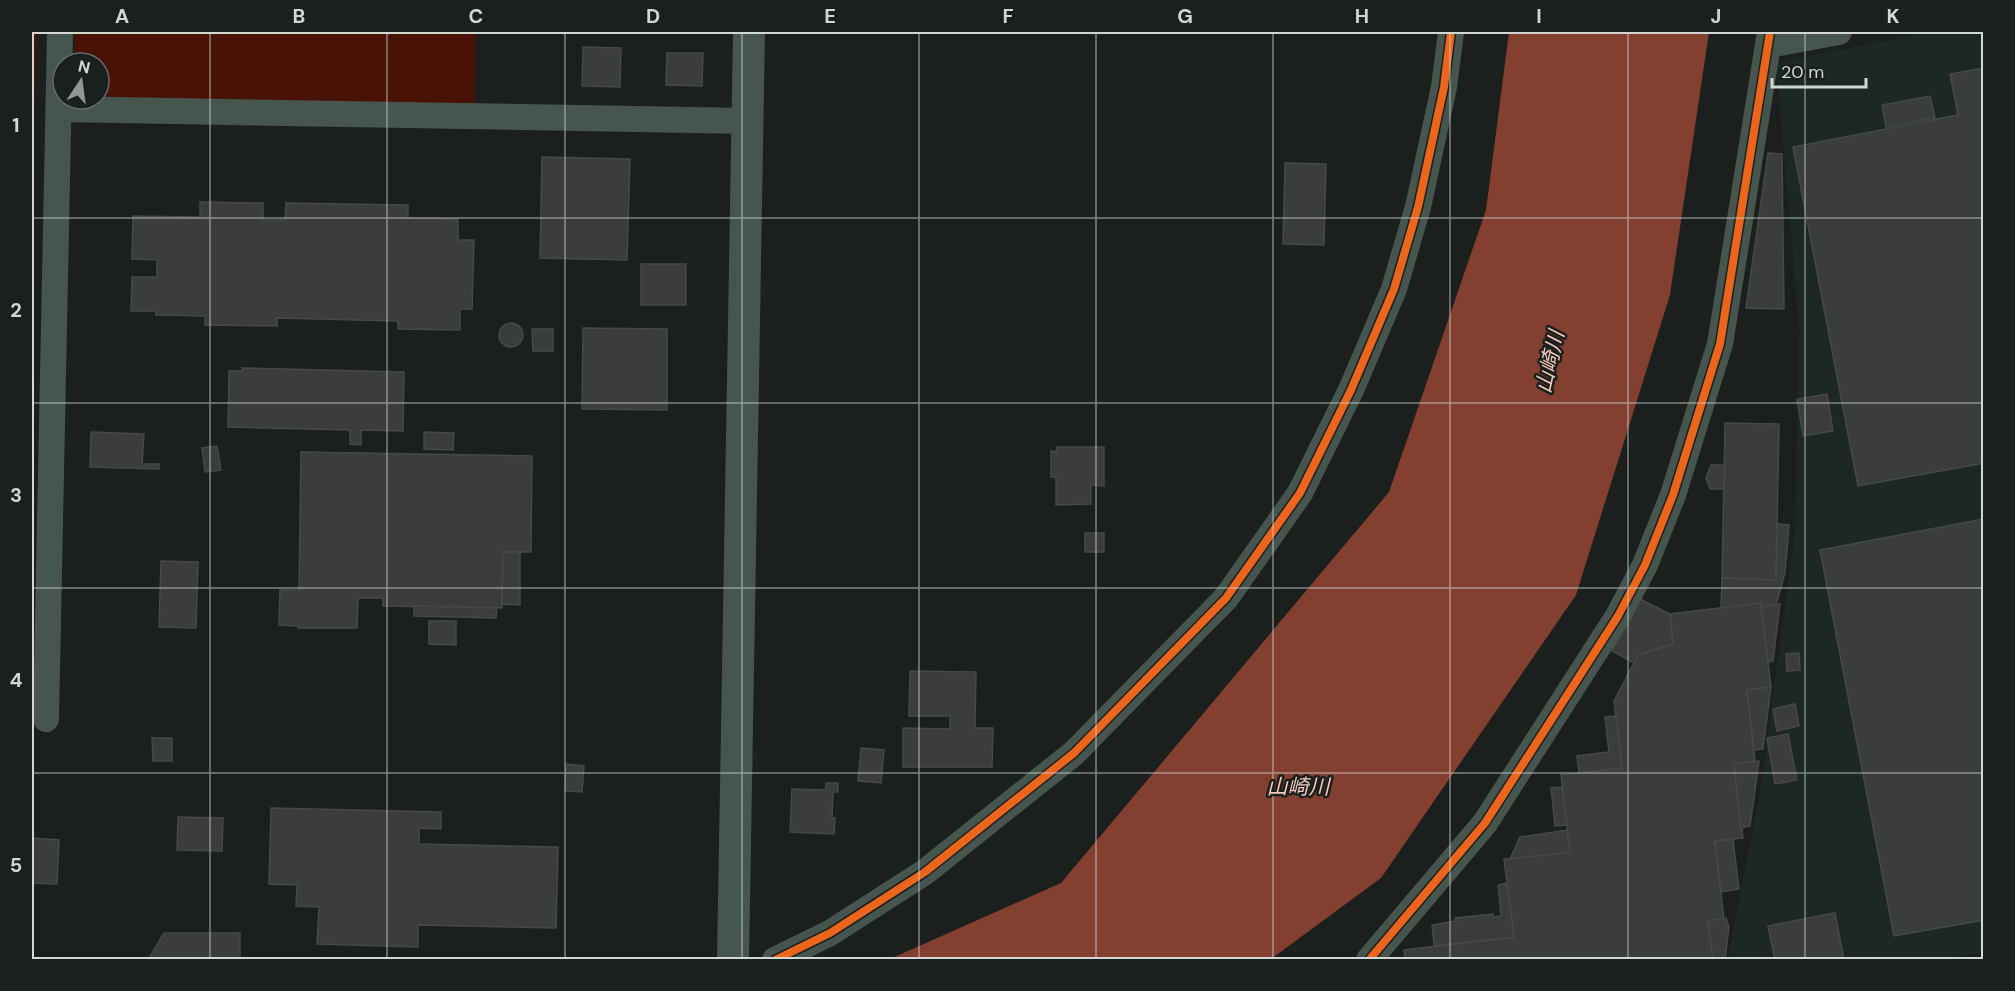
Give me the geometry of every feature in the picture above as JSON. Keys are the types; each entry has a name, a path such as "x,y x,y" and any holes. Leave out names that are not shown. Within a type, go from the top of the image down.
{"street":[{"path":"60,32 60,51"},
{"path":"733,960 749,32"},
{"path":"775,960 830,933 935,865 1074,753 1226,598 1300,493 1351,390 1394,289 1418,207 1444,87 1451,32"},
{"path":"1369,960 1485,823 1618,616 1645,565 1673,495 1720,344 1769,38 1839,32"},
{"path":"111,110 748,121"},
{"path":"46,719 59,111"}],"shaded area":[{"path":"32,32 37,32 32,185"},
{"path":"75,32 476,32 475,105 111,99 111,51 74,51"},
{"path":"1930,32 1983,32 1983,952 1940,960 1727,960 1760,792 1795,532 1799,329 1776,63"}],"water":[{"name":"山崎川","path":"1509,32 1709,32 1670,295 1576,595 1381,878 1271,959 890,959 1061,883 1389,492 1486,210"}],"building":[{"path":"583,47 621,48 620,87 582,86"},
{"path":"667,53 703,53 702,86 666,85"},
{"path":"1984,68 1984,463 1858,486 1793,147 1958,115 1950,74"},
{"path":"1930,96 1935,118 1886,127 1882,105"},
{"path":"1768,153 1782,154 1784,309 1746,308"},
{"path":"542,157 630,159 627,260 540,258"},
{"path":"1285,163 1326,164 1324,245 1283,244"},
{"path":"200,202 263,203 263,220 285,220 286,203 408,205 408,218 458,219 458,240 474,240 472,309 460,309 460,330 398,329 398,321 277,318 277,326 205,325 205,316 156,315 156,311 131,311 132,277 157,277 157,260 132,259 133,216 200,217"},
{"path":"641,264 686,264 686,305 641,305"},
{"path":"511,323 520,326 523,335 520,344 511,347 502,344 499,335 502,326"},
{"path":"583,328 667,329 667,410 582,409"},
{"path":"532,329 553,329 553,351 533,351"},
{"path":"242,368 404,372 403,431 361,430 361,445 350,444 350,430 228,427 229,371 243,371"},
{"path":"1827,394 1833,431 1803,436 1797,399"},
{"path":"1725,423 1779,424 1776,580 1722,578"},
{"path":"91,432 144,434 142,464 159,464 159,469 90,467"},
{"path":"424,432 454,433 453,450 424,449"},
{"path":"217,446 221,470 205,472 202,448"},
{"path":"1057,447 1104,447 1104,486 1091,485 1091,504 1056,505 1056,477 1051,477 1051,451 1056,452"},
{"path":"301,452 532,456 531,552 503,552 502,608 383,606 383,598 358,598 357,628 298,628 298,626 279,625 280,590 299,590"},
{"path":"1711,465 1725,465 1724,489 1710,489 1706,478"},
{"path":"1984,519 1984,920 1894,936 1820,550"},
{"path":"1777,524 1789,525 1785,573 1776,605 1761,607 1761,603 1721,608 1722,578 1776,580"},
{"path":"1085,533 1104,533 1104,552 1085,552"},
{"path":"503,552 520,552 520,605 502,604"},
{"path":"161,561 198,562 196,628 159,627"},
{"path":"1640,599 1670,614 1673,644 1638,655 1634,663 1612,651"},
{"path":"1761,603 1771,687 1747,690 1755,761 1734,764 1743,838 1715,841 1724,919 1708,921 1713,960 1405,960 1404,950 1514,937 1504,859 1570,852 1561,775 1622,768 1614,701 1638,655 1673,644 1670,614"},
{"path":"1780,604 1773,661 1768,662 1761,607"},
{"path":"414,606 497,608 496,618 414,616"},
{"path":"429,621 456,621 456,645 429,644"},
{"path":"1799,653 1800,670 1787,671 1786,654"},
{"path":"910,671 976,672 975,728 993,728 992,767 903,767 903,728 950,729 950,716 909,716"},
{"path":"1771,687 1763,749 1754,750 1747,690"},
{"path":"1795,704 1799,726 1777,731 1773,709"},
{"path":"1616,716 1622,768 1579,773 1577,756 1609,752 1605,717"},
{"path":"1788,734 1797,780 1775,784 1767,738"},
{"path":"152,738 172,738 172,761 153,761"},
{"path":"861,748 884,750 881,783 858,781"},
{"path":"1759,761 1750,826 1741,828 1734,764"},
{"path":"566,764 584,766 582,792 565,791"},
{"path":"826,783 838,783 838,792 833,792 834,834 790,832 792,789 826,790"},
{"path":"1562,787 1567,825 1555,826 1551,788"},
{"path":"271,808 441,812 441,829 419,828 419,844 558,847 556,928 418,925 418,947 317,944 319,907 296,906 297,885 269,884"},
{"path":"178,817 223,818 222,851 177,850"},
{"path":"1567,830 1570,852 1510,859 1520,837"},
{"path":"32,838 59,840 57,884 32,883"},
{"path":"1733,839 1739,889 1721,892 1715,841"},
{"path":"1507,883 1514,937 1434,946 1432,925 1456,921 1455,918 1493,914 1493,917 1501,916 1498,885"},
{"path":"1835,913 1844,960 1775,960 1768,926"},
{"path":"1726,918 1729,927 1725,960 1713,960 1708,921"},
{"path":"164,933 240,933 240,960 148,960"}],"cycle path":[{"path":"775,960 830,933 925,872 1074,753 1226,598 1300,493 1351,390 1394,289 1418,207 1444,87 1451,32"},
{"path":"1369,960 1485,823 1618,616 1645,565 1673,495 1720,344 1770,32"}]}
